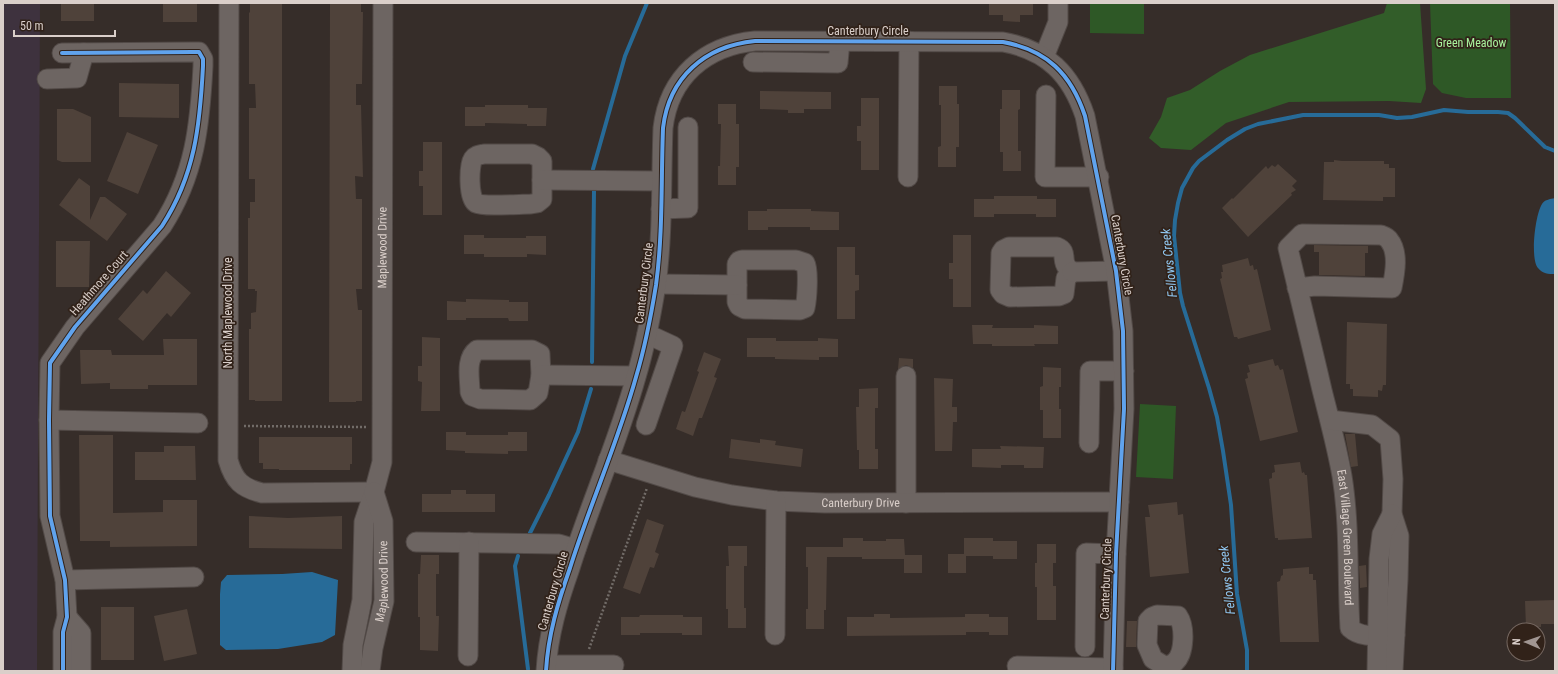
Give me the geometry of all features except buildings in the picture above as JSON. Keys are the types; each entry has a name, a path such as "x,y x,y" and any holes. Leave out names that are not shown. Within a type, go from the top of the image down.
{"street":[{"name":"North Maplewood Drive","path":"229,3 228,460 231,470 238,482 247,488 262,493 374,492"},
{"name":"Maplewood Drive","path":"352,671 353,645 362,600 364,522 382,462 383,3"},
{"path":"1044,57 1058,22 1058,3"},
{"path":"753,62 838,63 840,41"},
{"path":"908,177 909,41"},
{"name":"Canterbury Circle","path":"546,668 552,626 576,549 636,376 647,334 656,284 661,210 663,128 667,106 672,96 688,72 702,59 717,50 741,42 909,41 1003,42 1017,44 1044,57 1056,66 1067,78 1080,101 1085,116 1116,271 1121,306 1124,371 1123,446 1116,554 1113,670"},
{"path":"47,79 77,78 84,52"},
{"name":"Heathmore Court","path":"62,53 199,52 203,58 199,128 192,159 182,189 172,211 162,226 74,327 50,363 50,516 65,580 67,617 62,632 63,671"},
{"path":"1046,95 1045,177 1098,177"},
{"path":"661,210 688,208 688,127"},
{"path":"542,180 661,181"},
{"name":"East Village Green Boulevard","path":"1297,288 1315,286 1392,288 1395,271 1394,251 1389,239 1381,235 1302,234 1288,248 1297,288 1330,420 1342,477 1348,547 1350,628 1356,633 1365,635 1386,635"},
{"path":"1072,272 1116,271"},
{"path":"656,284 737,285"},
{"path":"646,425 674,346 647,334"},
{"path":"1089,443 1090,371 1124,371"},
{"path":"541,375 636,376"},
{"path":"906,376 906,503"},
{"path":"49,420 198,423"},
{"path":"1330,420 1372,425 1390,439 1393,479 1392,514 1399,536 1386,635 1377,671"},
{"name":"Canterbury Drive","path":"608,460 694,487 732,495 776,501 825,503 1119,502"},
{"name":"Maplewood Drive","path":"370,671 372,648 384,601 383,521 374,492"},
{"path":"775,635 776,501"},
{"name":"Canterbury Circle","path":"416,542 559,544 576,549"},
{"path":"468,656 469,542"},
{"path":"1086,647 1086,553 1116,554"},
{"path":"65,580 194,577"},
{"path":"67,617 81,633 81,671"},
{"path":"1386,635 1393,671"},
{"path":"546,668 614,665"},
{"path":"1017,666 1113,670"}],"path":[{"path":"241,426 373,428"},
{"path":"589,651 647,488"}],"shaded area":[{"path":"3,3 40,3 37,671 3,671"}],"green space":[{"path":"1090,3 1144,3 1144,34 1090,33"},
{"path":"1387,3 1420,3 1426,89 1421,103 1389,101 1289,102 1226,123 1191,150 1161,148 1149,138 1161,117 1167,98 1190,90 1220,71 1250,55 1384,13"},
{"name":"Green Meadow","path":"1430,3 1510,3 1511,98 1466,98 1442,93 1433,84"},
{"path":"1140,404 1176,406 1173,479 1136,477"}],"water":[{"path":"1555,198 1555,274 1550,274 1538,268 1534,256 1534,237 1537,217 1542,204 1549,199"},
{"path":"312,572 338,580 335,635 322,642 278,649 226,650 220,645 221,582 227,575"}],"waterway":[{"path":"593,169 625,56 647,3"},
{"name":"Fellows Creek","path":"1247,671 1247,650 1237,594 1231,505 1217,417 1180,293 1174,236 1175,220 1182,188 1193,168 1199,161 1227,140 1245,129 1258,124 1303,115 1379,115 1397,118 1412,117 1444,110 1508,113 1545,147 1555,151"},
{"path":"592,362 594,191"},
{"path":"530,533 578,432 591,389"},
{"path":"518,556 515,566 528,669"}],"cycle path":[{"path":"546,671 551,632 561,593 629,401 648,331 658,266 661,227 663,128 667,110 673,94 682,79 692,67 706,57 720,50 737,44 755,41 1003,42 1019,46 1045,58 1065,76 1072,88 1085,116 1116,271 1123,331 1124,409 1116,554 1113,671"},
{"path":"62,53 199,52 203,59 200,109 194,149 189,169 173,207 162,226 75,327 50,363 50,516 65,580 67,617 63,632 63,671"}]}
